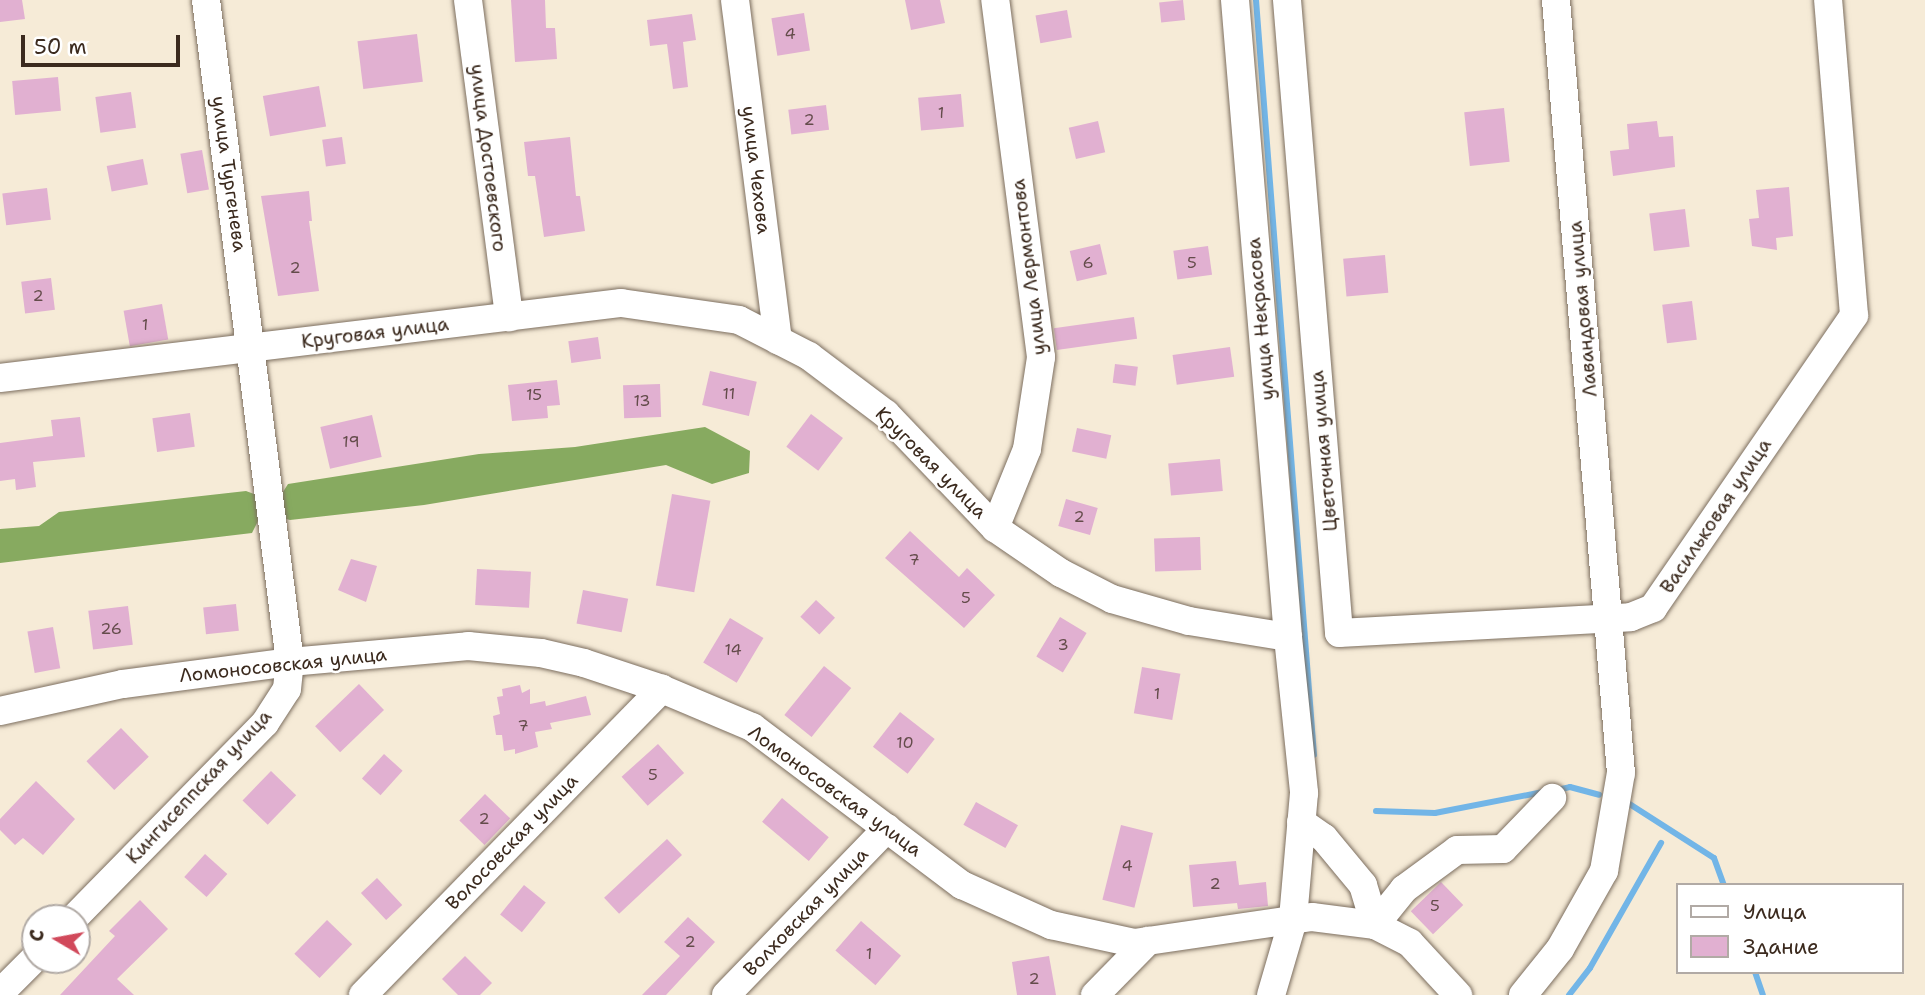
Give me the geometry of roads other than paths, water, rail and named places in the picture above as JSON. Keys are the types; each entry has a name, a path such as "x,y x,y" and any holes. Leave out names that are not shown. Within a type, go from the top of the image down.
{"street":[{"name":"улица Тургенева","path":"206,0 252,348"},
{"name":"улица Достоевского","path":"468,0 509,317"},
{"name":"улица Чехова","path":"734,0 778,340"},
{"name":"улица Лермонтова","path":"995,0 1041,357 1027,449 995,528"},
{"name":"улица Некрасова","path":"1234,0 1289,637"},
{"name":"Цветочная улица","path":"1287,0 1339,633 1610,618"},
{"name":"Лавандовая улица","path":"1556,0 1610,618"},
{"name":"Васильковая улица","path":"1610,618 1632,617 1653,608 1854,315 1828,0"},
{"name":"Круговая улица","path":"0,378 621,303 739,320 809,355 886,414 995,528 1061,573 1112,599 1189,621 1289,637"},
{"name":"Кингисеппская улица","path":"88,904 265,723 287,689 290,662 252,348"},
{"path":"1523,995 1560,949 1604,871 1621,773 1610,618"},
{"path":"1271,995 1293,920 1304,793 1289,637"},
{"name":"Ломоносовская улица","path":"0,711 123,684 290,662 468,646 541,653 584,663 662,690 752,727 962,885 1051,925 1134,943 1312,918 1375,925 1410,943 1458,995"},
{"name":"Волосовская улица","path":"363,995 662,690"},
{"path":"1375,925 1404,889 1457,850 1503,849 1552,798"},
{"path":"1301,822 1324,838 1363,885 1375,925"},
{"name":"Волховская улица","path":"726,995 887,828"},
{"path":"1096,995 1147,941"},
{"path":"0,993 21,972"}],"waterway":[{"path":"1256,0 1314,755"},
{"path":"1557,790 1570,787 1599,795"},
{"path":"1376,811 1435,813 1543,792"},
{"path":"1628,803 1714,858 1723,883"},
{"path":"1569,995 1590,968 1661,843"},
{"path":"1756,974 1763,995"}]}
